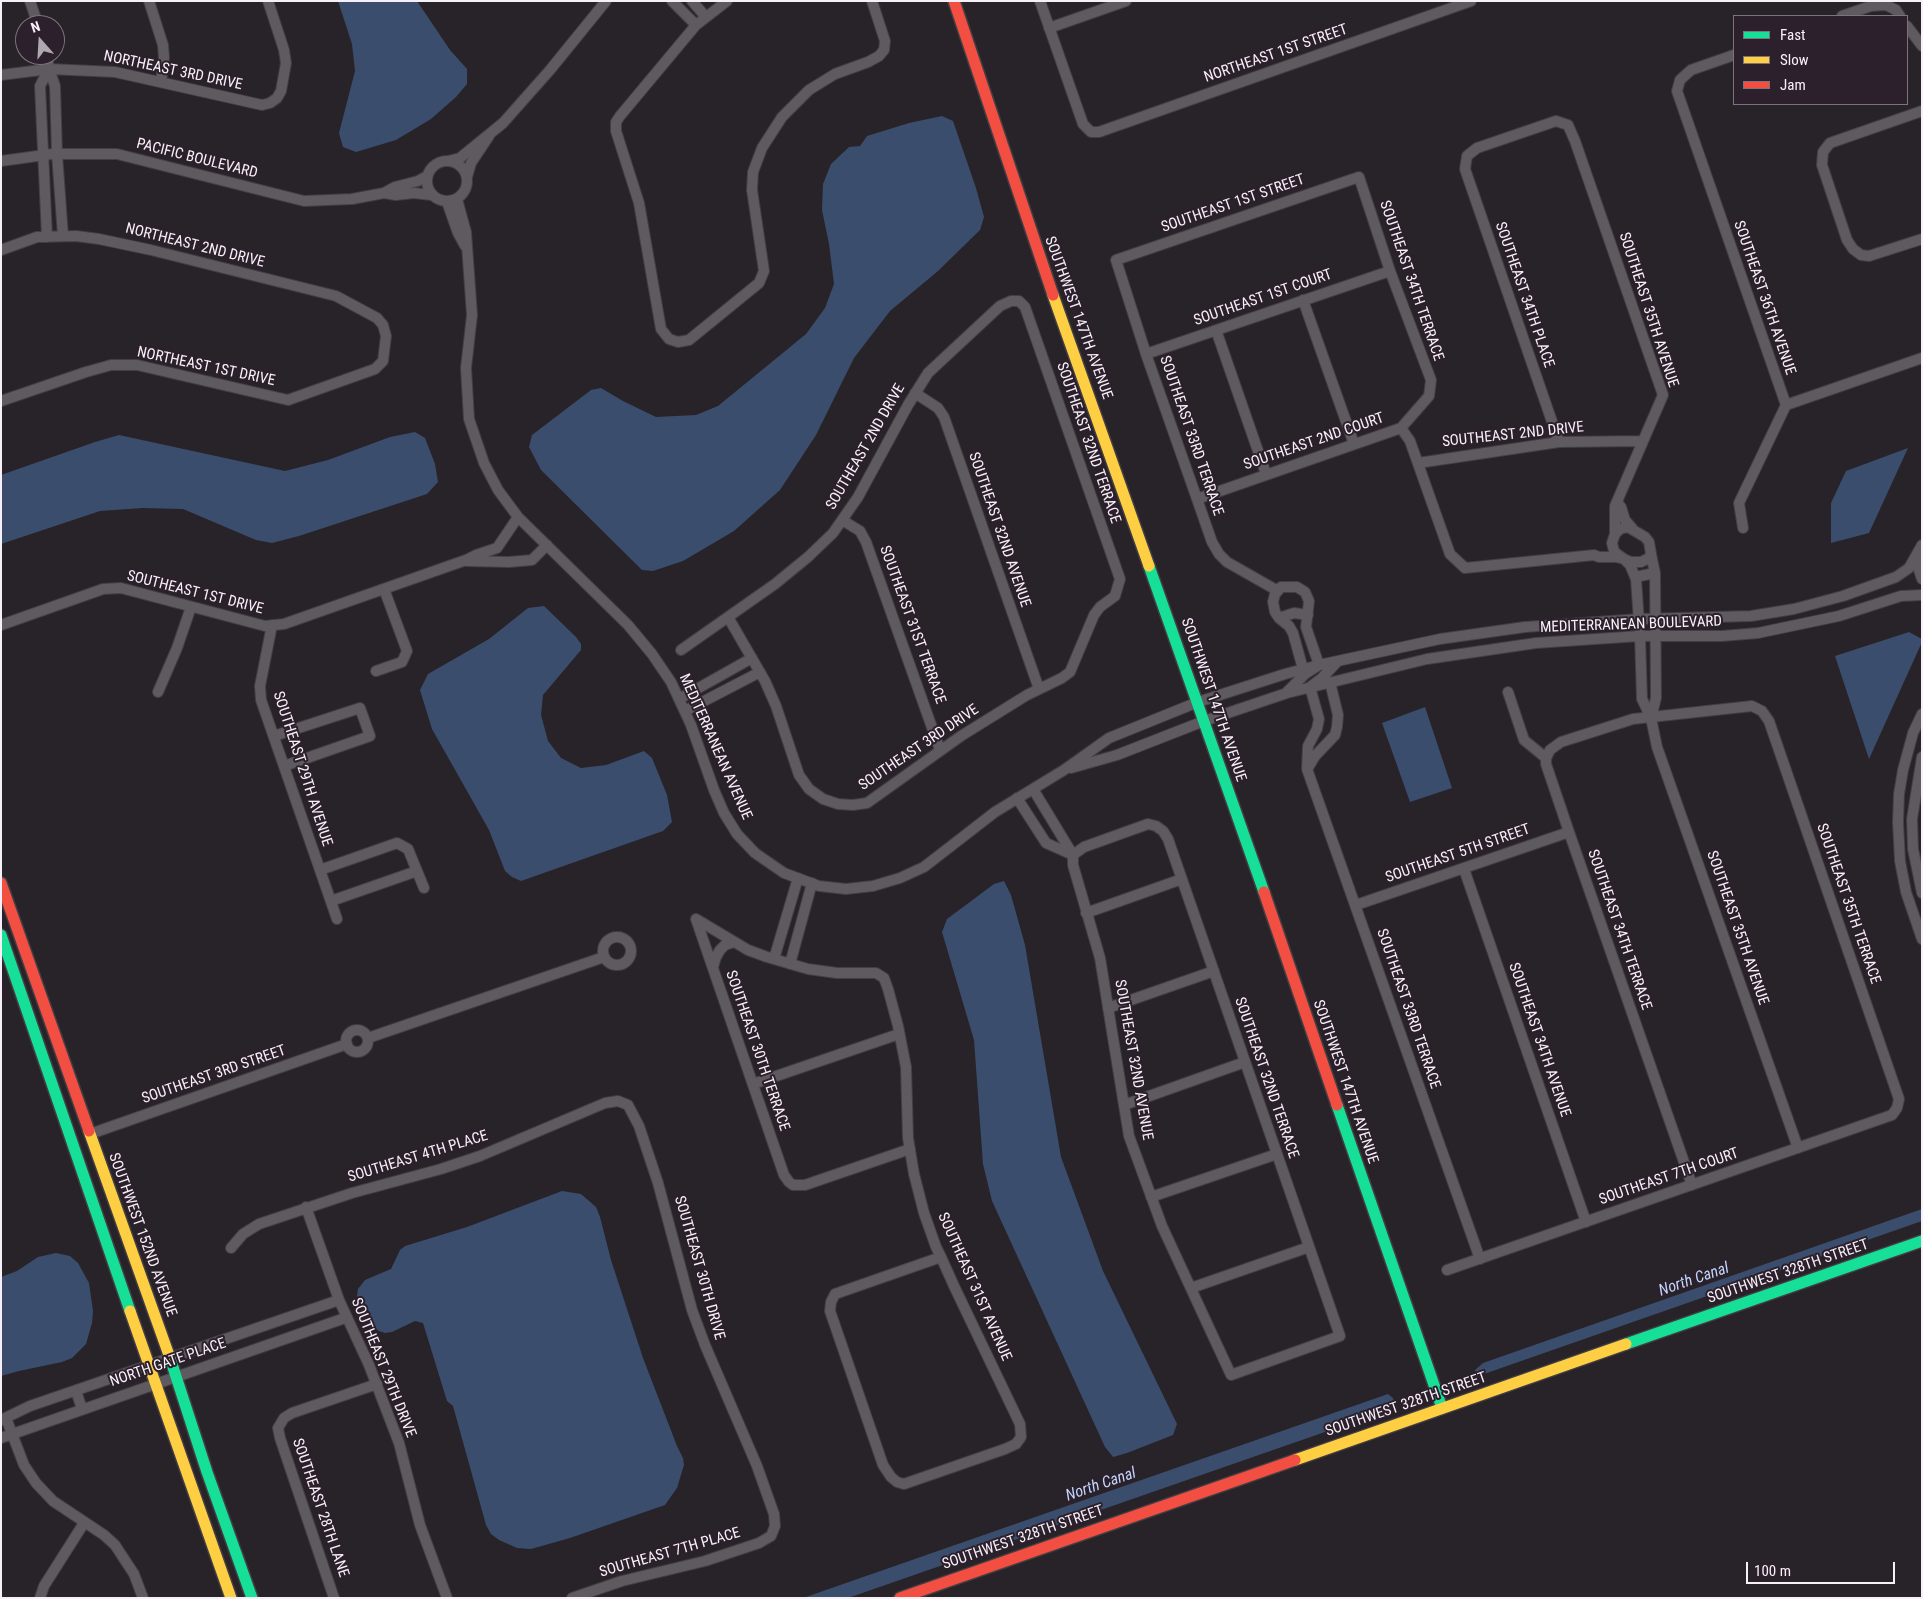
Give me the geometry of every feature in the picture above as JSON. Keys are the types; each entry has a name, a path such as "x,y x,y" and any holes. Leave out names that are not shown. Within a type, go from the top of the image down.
{"street":[{"path":"30,1 35,15"},
{"path":"149,1 163,45 164,58 160,82"},
{"name":"NORTHEAST 3RD DRIVE","path":"1,75 49,69 115,72 262,105 270,104 281,91 286,62 268,1"},
{"path":"489,135 471,163 466,177 465,189 452,200 436,199 431,195 428,189 427,176 435,165 460,158 503,123 550,70 606,1"},
{"path":"692,1 705,16"},
{"path":"727,1 705,16 696,25 616,122 616,131 639,203 661,329 669,339 678,342 689,340 759,283 764,271 752,190 753,172 762,148 782,117 809,90 835,74 868,62 879,56 884,50 885,40 872,1"},
{"name":"SOUTHWEST 147TH AVENUE","path":"954,1 1036,247 1198,702 1442,1408"},
{"path":"1040,1 1049,28 1126,1"},
{"name":"NORTHEAST 1ST STREET","path":"1049,28 1083,124 1090,132 1099,132 1471,1"},
{"path":"676,3 696,25"},
{"path":"1845,15 1871,6 1886,5 1896,10 1899,15"},
{"path":"1908,27 1922,46"},
{"name":"SOUTHEAST 36TH AVENUE","path":"1733,54 1691,70 1680,80 1678,91 1786,405"},
{"path":"48,65 55,86 57,154 63,236"},
{"path":"47,237 40,86 49,69"},
{"path":"41,96 55,95"},
{"path":"1922,110 1830,143 1823,152 1822,165 1847,240 1853,249 1861,255 1880,254 1922,239"},
{"name":"SOUTHEAST 35TH AVENUE","path":"1467,156 1476,148 1556,121 1568,125 1575,141 1663,395 1618,496 1614,510 1614,536"},
{"name":"PACIFIC BOULEVARD","path":"1,161 44,154 117,154 304,201 352,199 384,193 431,195"},
{"name":"SOUTHEAST 34TH PLACE","path":"1467,156 1465,169 1559,442"},
{"path":"448,161 460,166 466,177"},
{"name":"PACIFIC BOULEVARD","path":"384,193 394,187 418,181 427,176"},
{"name":"SOUTHEAST 1ST STREET","path":"1116,260 1359,177"},
{"name":"SOUTHEAST 34TH TERRACE","path":"1359,177 1390,271 1430,380 1429,396"},
{"name":"MEDITERRANEAN AVENUE","path":"452,200 458,233 466,247 472,315 466,368 469,419 484,463 498,490 518,517 628,625 657,661 672,682 685,711 724,813 737,834 755,853 784,873 819,886 846,889 873,886 900,878 924,866 995,812 1064,770 1108,738 1198,702"},
{"path":"46,206 61,206"},
{"name":"NORTHEAST 2ND DRIVE","path":"1,250 37,237 63,236 99,239 336,296 377,318 383,325 386,336 383,361 375,369"},
{"name":"SOUTHEAST 33RD TERRACE","path":"1116,260 1146,354 1212,542 1219,554 1228,562 1278,590"},
{"name":"SOUTHEAST 1ST COURT","path":"1146,354 1390,271"},
{"path":"1303,300 1354,444"},
{"name":"SOUTHEAST 2ND DRIVE","path":"681,650 775,584 808,557 833,533 858,497 928,373 1000,306 1011,301 1019,301 1025,307"},
{"name":"SOUTHEAST 32ND TERRACE","path":"1025,307 1120,580 1119,588"},
{"path":"1216,330 1266,474"},
{"path":"1743,528 1739,504 1786,405 1922,358"},
{"name":"NORTHEAST 1ST DRIVE","path":"1,401 111,365 137,365 288,400 375,369"},
{"name":"SOUTHEAST 32ND AVENUE","path":"916,392 938,408 944,417 1039,689"},
{"name":"SOUTHEAST 2ND COURT","path":"1197,498 1401,428 1429,396"},
{"path":"1401,428 1410,441 1450,554 1464,568 1594,555 1641,562 1652,554 1649,542 1624,520 1621,507 1617,502"},
{"name":"SOUTHEAST 2ND DRIVE","path":"1418,463 1559,442 1642,441"},
{"path":"500,562 497,548 518,517"},
{"name":"SOUTHEAST 31ST TERRACE","path":"842,520 860,531 866,542 940,750"},
{"path":"1594,555 1597,550 1606,545 1624,527 1632,528"},
{"path":"1614,536 1612,547 1624,560"},
{"name":"SOUTHEAST 1ST DRIVE","path":"466,560 500,562 532,560 547,546"},
{"name":"SOUTHEAST 1ST DRIVE","path":"1,625 103,589 121,588 266,626 284,624 497,548"},
{"path":"1920,548 1918,567 1922,579"},
{"name":"MEDITERRANEAN BOULEVARD","path":"1198,702 1303,669 1440,639 1516,628 1640,619 1751,616 1794,609 1843,596 1896,577 1909,568 1920,548"},
{"name":"SOUTHEAST 35TH AVENUE","path":"1651,718 1656,698 1654,636 1656,619 1655,573 1652,554"},
{"name":"SOUTHEAST 35TH AVENUE","path":"1624,560 1630,565 1635,577 1640,619 1642,699 1651,718 1657,747 1798,1148"},
{"path":"1635,577 1655,573"},
{"path":"1303,669 1293,633 1289,626 1279,618 1273,602 1281,587 1297,587 1305,592 1309,601 1306,627 1319,665"},
{"name":"SOUTHEAST 3RD DRIVE","path":"728,617 760,672 776,706 799,775 809,789 823,799 838,804 853,805 867,803 940,750 1027,695 1062,678 1070,672 1094,615 1100,607 1115,596 1119,588"},
{"path":"376,670 402,662 407,651 384,589"},
{"name":"MEDITERRANEAN BOULEVARD","path":"1204,720 1286,693 1427,659 1536,643 1640,636 1722,636 1758,633 1839,616 1901,596 1922,595"},
{"path":"158,692 177,648 191,607"},
{"path":"1279,618 1294,613 1308,615"},
{"name":"SOUTHEAST 29TH AVENUE","path":"272,625 260,686 261,700 337,919"},
{"path":"679,699 752,658"},
{"name":"MEDITERRANEAN BOULEVARD","path":"1310,687 1322,678 1338,661"},
{"name":"MEDITERRANEAN BOULEVARD","path":"1286,693 1305,674 1319,665"},
{"path":"728,672 736,684"},
{"path":"685,711 760,672"},
{"path":"1308,769 1315,756 1335,735 1338,715 1330,682"},
{"name":"SOUTHEAST 33RD TERRACE","path":"1310,687 1319,719 1308,746 1308,769 1480,1259"},
{"path":"1508,692 1524,740 1546,758 1550,750 1561,742 1632,719 1651,718"},
{"name":"SOUTHEAST 35TH TERRACE","path":"1651,718 1752,706 1762,711 1769,721 1899,1099 1897,1108"},
{"path":"274,736 360,708 370,736 284,766"},
{"path":"1922,714 1917,735 1908,748 1899,794 1898,822 1900,861 1906,892 1922,939"},
{"name":"MEDITERRANEAN AVENUE","path":"1064,770 1117,755 1204,720"},
{"path":"1908,748 1922,755 1912,818 1913,849 1922,893"},
{"name":"SOUTHEAST 34TH TERRACE","path":"1546,758 1546,764 1569,832 1692,1185"},
{"name":"SOUTHEAST 32ND AVENUE","path":"1033,789 1073,855 1073,865 1100,958 1129,1136 1162,1226 1231,1375"},
{"path":"1017,798 1046,843 1073,855"},
{"name":"SOUTHEAST 32ND TERRACE","path":"1073,855 1084,847 1148,824 1156,826 1163,831 1168,839 1340,1336 1231,1375"},
{"name":"SOUTHEAST 5TH STREET","path":"1356,905 1569,832"},
{"path":"320,870 397,843 408,849 424,888"},
{"name":"SOUTHEAST 34TH AVENUE","path":"1464,868 1586,1222"},
{"path":"331,901 417,871"},
{"path":"774,959 798,878"},
{"path":"1086,913 1182,879"},
{"path":"714,970 713,964 720,950 725,945 734,942 748,950 790,964 812,883"},
{"name":"SOUTHWEST 152ND AVENUE","path":"1,884 170,1358 207,1472 252,1598"},
{"name":"SOUTHEAST 30TH TERRACE","path":"734,942 696,919 784,1175 793,1185 805,1185 910,1148"},
{"path":"1,935 148,1365 231,1598"},
{"path":"368,1038 604,957"},
{"name":"SOUTHEAST 31ST AVENUE","path":"790,964 808,969 837,973 876,973 884,978 906,1067 910,1148 914,1174 924,1213 941,1257 1020,1424 1021,1437 1016,1444 904,1484 897,1482 883,1464 830,1310 831,1302 835,1294 941,1257"},
{"path":"1108,1008 1214,971"},
{"path":"354,1030 361,1031 368,1038 365,1048 358,1052 351,1050 347,1044 347,1037 354,1030"},
{"path":"752,1084 899,1034"},
{"name":"SOUTHEAST 3RD STREET","path":"90,1134 347,1044"},
{"path":"1124,1105 1245,1062"},
{"name":"SOUTHEAST 4TH PLACE","path":"231,1248 243,1234 258,1224 306,1207 467,1160 510,1144 592,1108 618,1101"},
{"name":"SOUTHEAST 30TH DRIVE","path":"618,1101 625,1102 631,1109 649,1153 692,1310 757,1466 774,1517 773,1533"},
{"name":"SOUTHEAST 7TH COURT","path":"1447,1270 1892,1115 1897,1108"},
{"path":"1152,1197 1277,1154"},
{"name":"SOUTHEAST 29TH DRIVE","path":"306,1207 338,1300 377,1384 399,1443 420,1525 447,1598"},
{"name":"SOUTHWEST 328TH STREET","path":"900,1598 1922,1241"},
{"path":"1191,1288 1309,1247"},
{"name":"NORTH GATE PLACE","path":"4,1419 24,1409 338,1300"},
{"name":"NORTH GATE PLACE","path":"1,1438 346,1318"},
{"path":"246,1332 253,1349"},
{"name":"SOUTHEAST 28TH LANE","path":"334,1598 278,1428 284,1418 292,1413 377,1384"},
{"path":"76,1391 82,1409"},
{"path":"4,1419 24,1465 36,1483 53,1501 104,1535 120,1551 134,1574 143,1598"},
{"path":"40,1598 44,1586 84,1523"},
{"name":"SOUTHEAST 7TH PLACE","path":"572,1598 622,1581 728,1554 765,1540 773,1533"}],"water":[{"path":"338,1 417,1 450,50 467,69 467,84 456,97 431,119 396,140 356,152 343,147 339,133 355,71 352,44"},
{"path":"942,116 953,121 976,188 984,217 980,230 938,271 890,311 854,358 816,435 780,490 734,531 683,561 653,571 642,570 541,470 529,447 532,435 591,390 601,388 656,417 696,415 718,406 806,334 825,308 834,284 822,210 823,184 831,164 849,147 860,146 867,136 909,123"},
{"path":"415,432 425,438 435,464 438,482 427,494 299,536 272,543 256,540 183,509 143,508 100,511 1,544 1,475 119,435 285,471 328,460 390,437"},
{"path":"1908,448 1869,533 1831,543 1831,503 1846,471"},
{"path":"544,606 581,644 581,650 543,695 541,715 548,741 561,758 581,768 606,765 644,751 652,758 667,795 672,822 663,831 521,881 505,871 489,830 432,729 420,690 428,674 489,639 528,608"},
{"path":"1909,632 1922,639 1922,642 1869,759 1835,656"},
{"path":"1425,707 1452,788 1410,802 1382,723"},
{"path":"1004,881 1011,895 1025,945 1061,1157 1103,1271 1177,1424 1173,1435 1113,1457 1105,1447 992,1201 983,1164 974,1040 942,932 947,919 994,884"},
{"path":"562,1191 581,1194 596,1207 643,1358 683,1458 684,1465 677,1488 665,1505 570,1538 531,1549 517,1548 499,1540 491,1534 486,1525 453,1406 447,1401 423,1323 415,1321 392,1332 385,1333 379,1331 371,1326 365,1318 357,1296 358,1289 365,1280 391,1269 400,1250 405,1246 467,1227"},
{"name":"North Canal","path":"1922,1209 1922,1221 1484,1374 1477,1374 1475,1370 1483,1363"},
{"path":"56,1253 70,1256 78,1263 89,1283 93,1311 92,1323 86,1344 72,1358 62,1362 1,1376 1,1277 17,1271 38,1257"},
{"name":"North Canal","path":"1388,1394 1393,1398 1394,1403 1391,1409 848,1598 803,1598"}],"traffic: fast":[{"path":"1149,566 1264,892"},
{"path":"1,935 130,1311"},
{"path":"1337,1105 1442,1408"},
{"path":"1626,1344 1922,1241"},
{"path":"170,1358 207,1472 252,1598"}],"traffic: slow":[{"path":"1053,295 1149,566"},
{"path":"89,1131 170,1358"},
{"path":"130,1311 231,1598"},
{"path":"1295,1460 1626,1344"}],"traffic: jam":[{"path":"954,1 1053,295"},
{"path":"1,883 89,1131"},
{"path":"1264,892 1337,1105"},
{"path":"900,1598 1295,1460"}]}
